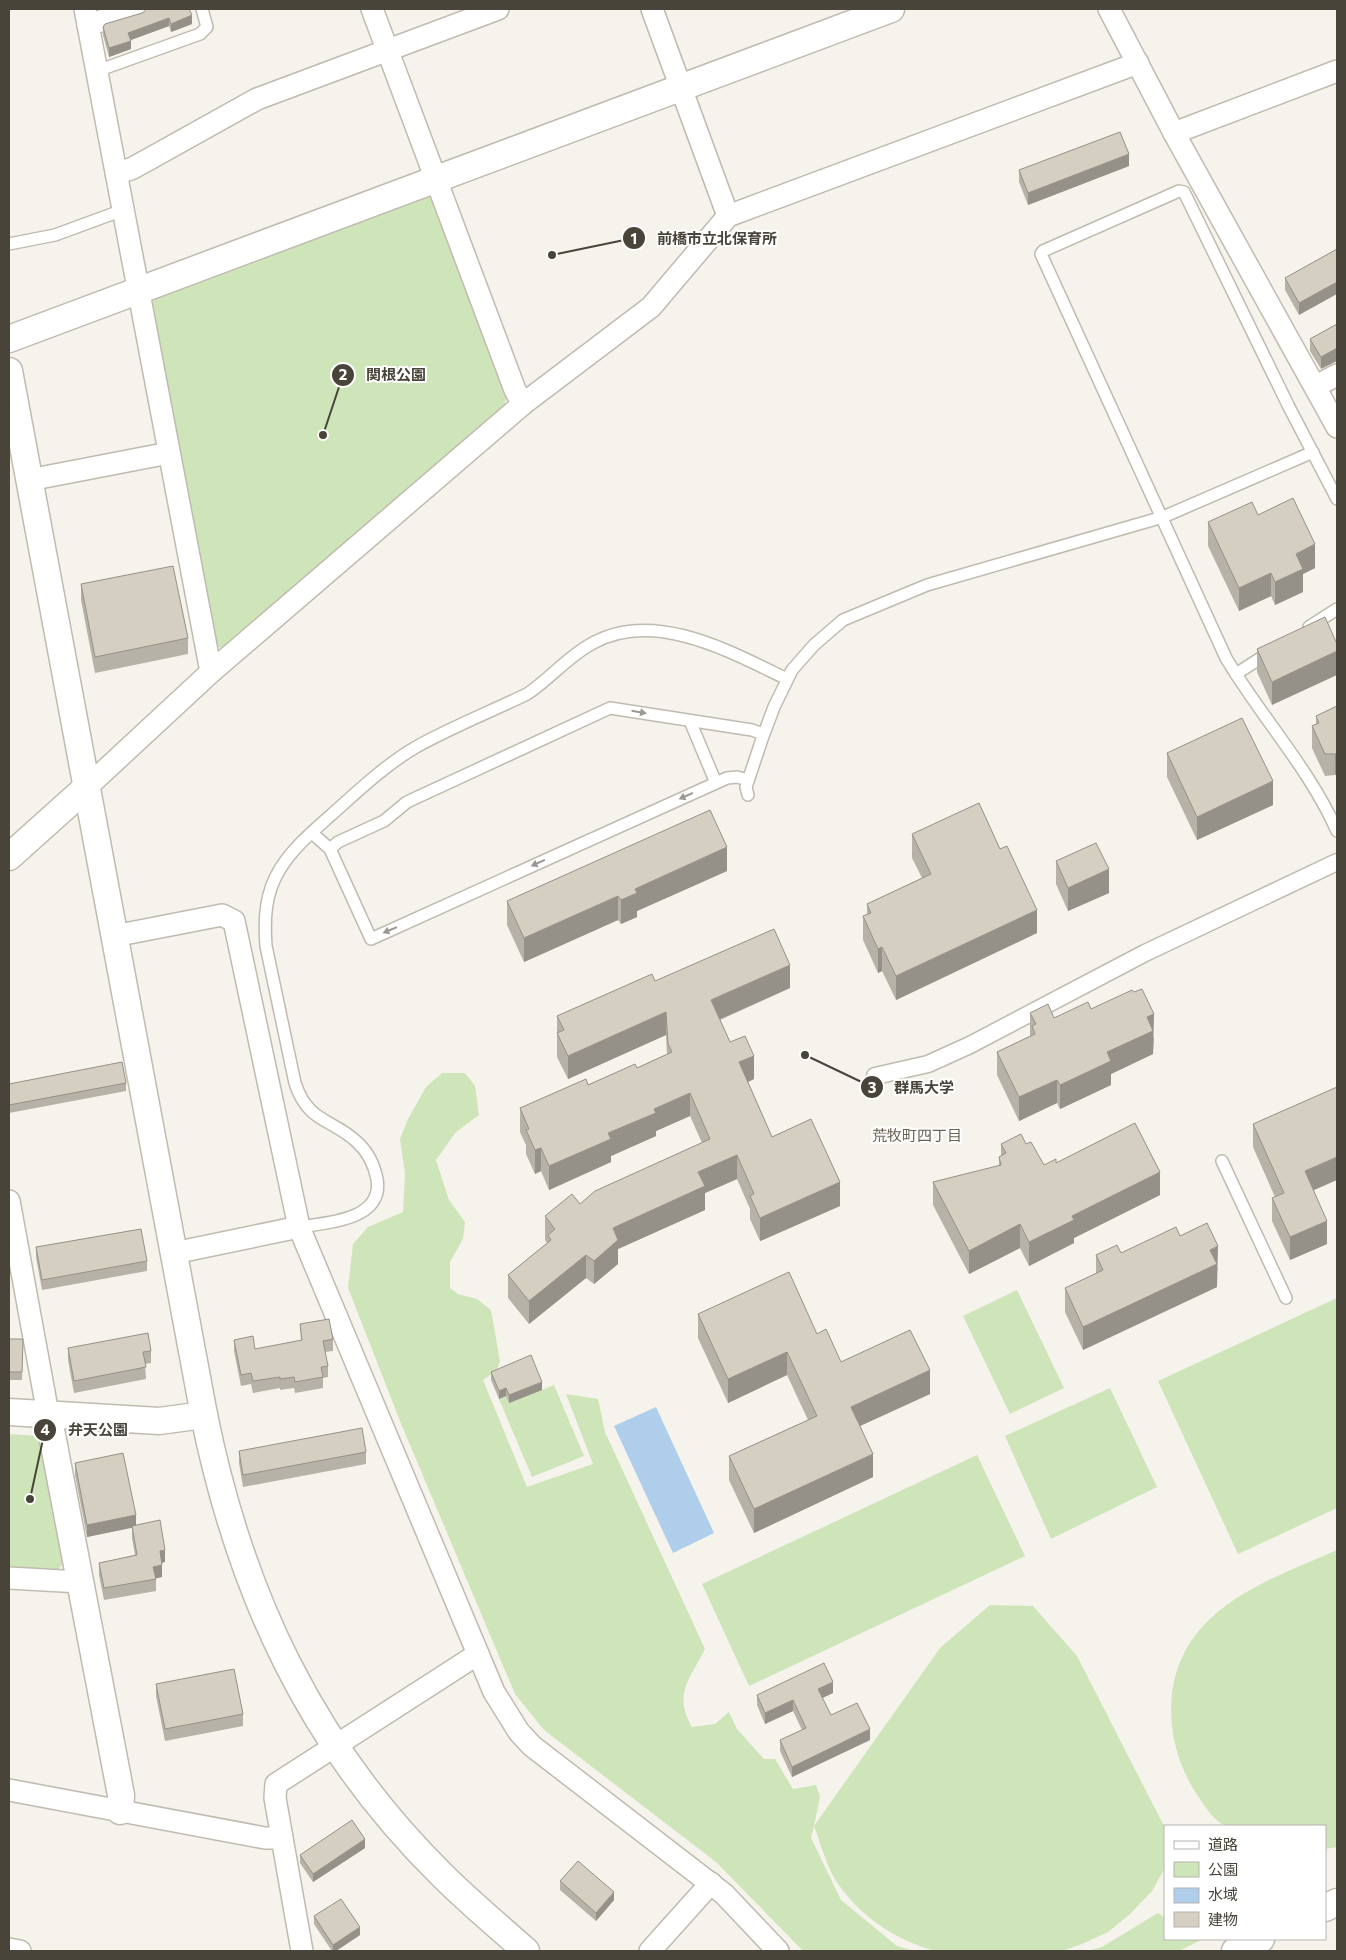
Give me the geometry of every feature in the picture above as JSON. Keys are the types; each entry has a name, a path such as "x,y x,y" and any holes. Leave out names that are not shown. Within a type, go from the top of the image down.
{"street":[{"path":"138,9 86,17 211,672"},
{"path":"372,9 515,390 523,404"},
{"path":"116,173 130,169 152,158 257,99 498,9"},
{"path":"652,9 728,216"},
{"path":"1109,9 1174,133 1337,426"},
{"path":"9,338 681,88 845,17 882,10"},
{"path":"9,857 87,788 211,672 523,404 651,307 728,216 1138,63"},
{"path":"1174,133 1337,71"},
{"path":"9,372 204,1415 226,1508 256,1597 300,1688 335,1745 394,1823 441,1874 526,1951"},
{"path":"1316,386 1337,375"},
{"path":"29,480 169,453"},
{"path":"875,1076 928,1064 961,1049 1145,953 1337,862"},
{"path":"114,936 222,916 234,921 299,1227 478,1654 505,1712 532,1746 711,1883 724,1894 778,1951"},
{"path":"9,1201 13,1248 48,1414 121,1795 120,1811"},
{"path":"174,1253 299,1227"},
{"path":"9,1412 159,1421 204,1415"},
{"path":"9,1578 80,1582"},
{"path":"302,1951 275,1798 276,1784 478,1654"},
{"path":"9,1790 266,1838 282,1838"},
{"path":"650,1951 711,1883"},
{"path":"1235,1951 1261,1940"},
{"path":"1264,1940 1270,1951"},
{"path":"9,1949 20,1951"}],"lane":[{"path":"97,71 200,34 206,27 202,9"},
{"path":"1337,499 1184,192 1179,190 1043,251 1041,254 1194,588 1236,674 1318,792 1337,831"},
{"path":"9,244 55,235 123,210"},
{"path":"748,795 746,786 748,780 764,734 787,679 792,670 814,645 843,620 926,585 1163,517 1312,452"},
{"path":"1296,635 1337,609"},
{"path":"299,1227 337,1221 360,1213 371,1205 376,1195 377,1183 374,1166 365,1151 356,1142 312,1113 298,1092 266,946 265,916 272,888 280,870 290,855 358,790 416,747 527,694 542,685 550,674 576,654 607,636 640,630 678,635 748,661 787,679"},
{"path":"1236,674 1279,646"},
{"path":"330,848 338,842 384,821 407,802 610,708 764,734"},
{"path":"690,722 716,783"},
{"path":"312,833 330,848 371,939 716,783 737,777 748,780"},
{"path":"1222,1160 1286,1298"}],"green space":[{"path":"425,190 436,196 507,396 503,409 225,649 214,645 147,302 151,293"},
{"path":"442,1073 465,1073 475,1086 479,1115 456,1132 436,1160 449,1200 465,1222 463,1239 450,1262 450,1288 458,1294 477,1299 491,1310 500,1361 497,1370 483,1380 527,1487 593,1464 566,1394 598,1399 605,1432 705,1649 689,1678 684,1696 686,1715 692,1727 715,1724 729,1712 737,1729 764,1759 775,1759 793,1789 816,1785 820,1797 811,1838 841,1900 897,1946 915,1951 803,1951 716,1862 544,1730 515,1694 402,1426 348,1288 353,1244 368,1227 403,1212 405,1174 400,1139 408,1119 426,1087"},
{"path":"1017,1290 1064,1388 1010,1414 963,1316"},
{"path":"1337,1298 1337,1508 1238,1554 1158,1381"},
{"path":"554,1385 584,1456 532,1477 499,1399 506,1396 509,1403"},
{"path":"1110,1388 1157,1487 1051,1539 1005,1436"},
{"path":"9,1434 40,1436 64,1561 58,1571 9,1569"},
{"path":"977,1455 1025,1556 749,1686 702,1584"},
{"path":"1337,1550 1337,1847 1326,1849 1326,1825 1222,1824 1211,1814 1188,1779 1179,1758 1173,1735 1171,1712 1173,1689 1178,1666 1188,1645 1203,1626 1232,1601 1283,1573"},
{"path":"990,1605 1033,1606 1077,1656 1164,1826 1164,1870 1152,1891 1129,1915 1108,1932 1062,1951 936,1951 920,1946 877,1924 865,1914 842,1890 833,1876 814,1826 940,1648"},
{"path":"1158,1913 1164,1917 1164,1940 1201,1940 1179,1951 1087,1951 1102,1947"}],"water":[{"path":"656,1407 714,1533 673,1553 614,1426"}],"building":[{"path":"147,9 189,9 192,15 171,24 169,18 128,33 131,41 109,48 103,27 105,24 142,13"},
{"path":"1120,132 1129,154 1028,193 1019,170"},
{"path":"1337,249 1337,282 1299,303 1285,278"},
{"path":"1337,324 1337,348 1321,357 1310,339"},
{"path":"1293,498 1315,544 1296,554 1303,569 1275,582 1271,573 1239,588 1208,522 1252,502 1258,515"},
{"path":"173,566 188,638 95,657 81,584"},
{"path":"1325,617 1337,644 1337,651 1272,682 1257,649"},
{"path":"1337,706 1337,753 1325,754 1312,726 1319,723 1316,716"},
{"path":"1242,718 1273,781 1197,817 1167,753"},
{"path":"979,803 1000,849 1007,846 1037,910 896,976 882,947 878,949 863,916 871,913 867,904 931,874 912,834"},
{"path":"710,810 727,847 635,889 637,893 621,900 618,896 524,938 507,901"},
{"path":"1096,843 1109,869 1068,888 1056,861"},
{"path":"774,929 790,965 711,1000 730,1042 745,1036 754,1056 739,1062 772,1137 811,1119 840,1182 760,1218 750,1196 754,1194 737,1155 698,1172 705,1186 613,1228 618,1240 594,1261 586,1255 529,1301 508,1275 551,1240 548,1235 555,1229 545,1216 572,1194 580,1204 595,1191 710,1139 690,1093 654,1109 656,1113 608,1133 611,1139 549,1166 541,1148 535,1150 526,1130 529,1129 520,1108 586,1079 588,1085 635,1064 637,1068 672,1052 668,1044 666,1012 568,1056 557,1033 564,1030 557,1016 652,974 655,981"},
{"path":"1142,989 1154,1014 1147,1017 1153,1031 1107,1052 1111,1061 1060,1085 1057,1080 1019,1097 997,1052 1035,1034 1032,1026 1036,1024 1030,1013 1048,1004 1054,1018 1088,1002 1091,1009 1132,990 1134,992"},
{"path":"122,1062 126,1083 9,1105 9,1084"},
{"path":"1337,1087 1337,1157 1305,1171 1327,1221 1290,1237 1272,1198 1284,1193 1253,1124"},
{"path":"1135,1123 1160,1172 1072,1216 1074,1220 1029,1242 1020,1224 969,1251 933,1182 1001,1165 999,1157 1006,1153 1001,1144 1021,1134 1026,1144 1031,1142 1044,1165 1056,1159 1056,1163"},
{"path":"1207,1223 1218,1246 1210,1250 1217,1264 1083,1327 1065,1288 1103,1270 1096,1255 1117,1245 1121,1253 1176,1227 1180,1236"},
{"path":"141,1229 147,1261 42,1280 36,1247"},
{"path":"789,1272 817,1334 826,1329 841,1362 910,1330 930,1370 851,1407 873,1454 754,1509 729,1456 817,1416 787,1352 728,1379 698,1314"},
{"path":"329,1319 333,1339 323,1341 328,1366 321,1367 323,1377 295,1382 294,1377 253,1381 251,1373 241,1375 234,1340 253,1336 255,1349 302,1340 300,1324"},
{"path":"148,1333 151,1351 143,1352 146,1367 74,1381 68,1348"},
{"path":"9,1339 23,1339 22,1372 9,1372"},
{"path":"531,1355 542,1382 509,1395 506,1388 499,1391 491,1372"},
{"path":"362,1428 366,1452 243,1475 239,1451"},
{"path":"123,1453 136,1515 87,1525 75,1463"},
{"path":"160,1520 165,1550 160,1551 162,1565 153,1567 156,1579 104,1588 99,1563 137,1555 132,1526"},
{"path":"824,1663 833,1682 818,1689 831,1715 857,1703 870,1729 792,1767 780,1740 806,1728 793,1700 765,1713 757,1695"},
{"path":"234,1669 243,1714 165,1729 156,1684"},
{"path":"352,1820 365,1839 313,1874 300,1855"},
{"path":"578,1861 614,1892 596,1913 560,1881"},
{"path":"341,1899 360,1927 333,1945 314,1916"}],"place":[{"name":"前橋市立北保育所","path":"552,255"},
{"name":"関根公園","path":"323,435"},
{"name":"群馬大学","path":"805,1055"},
{"name":"弁天公園","path":"30,1499"}],"district":[{"name":"荒牧町四丁目","path":"917,1135"}]}
